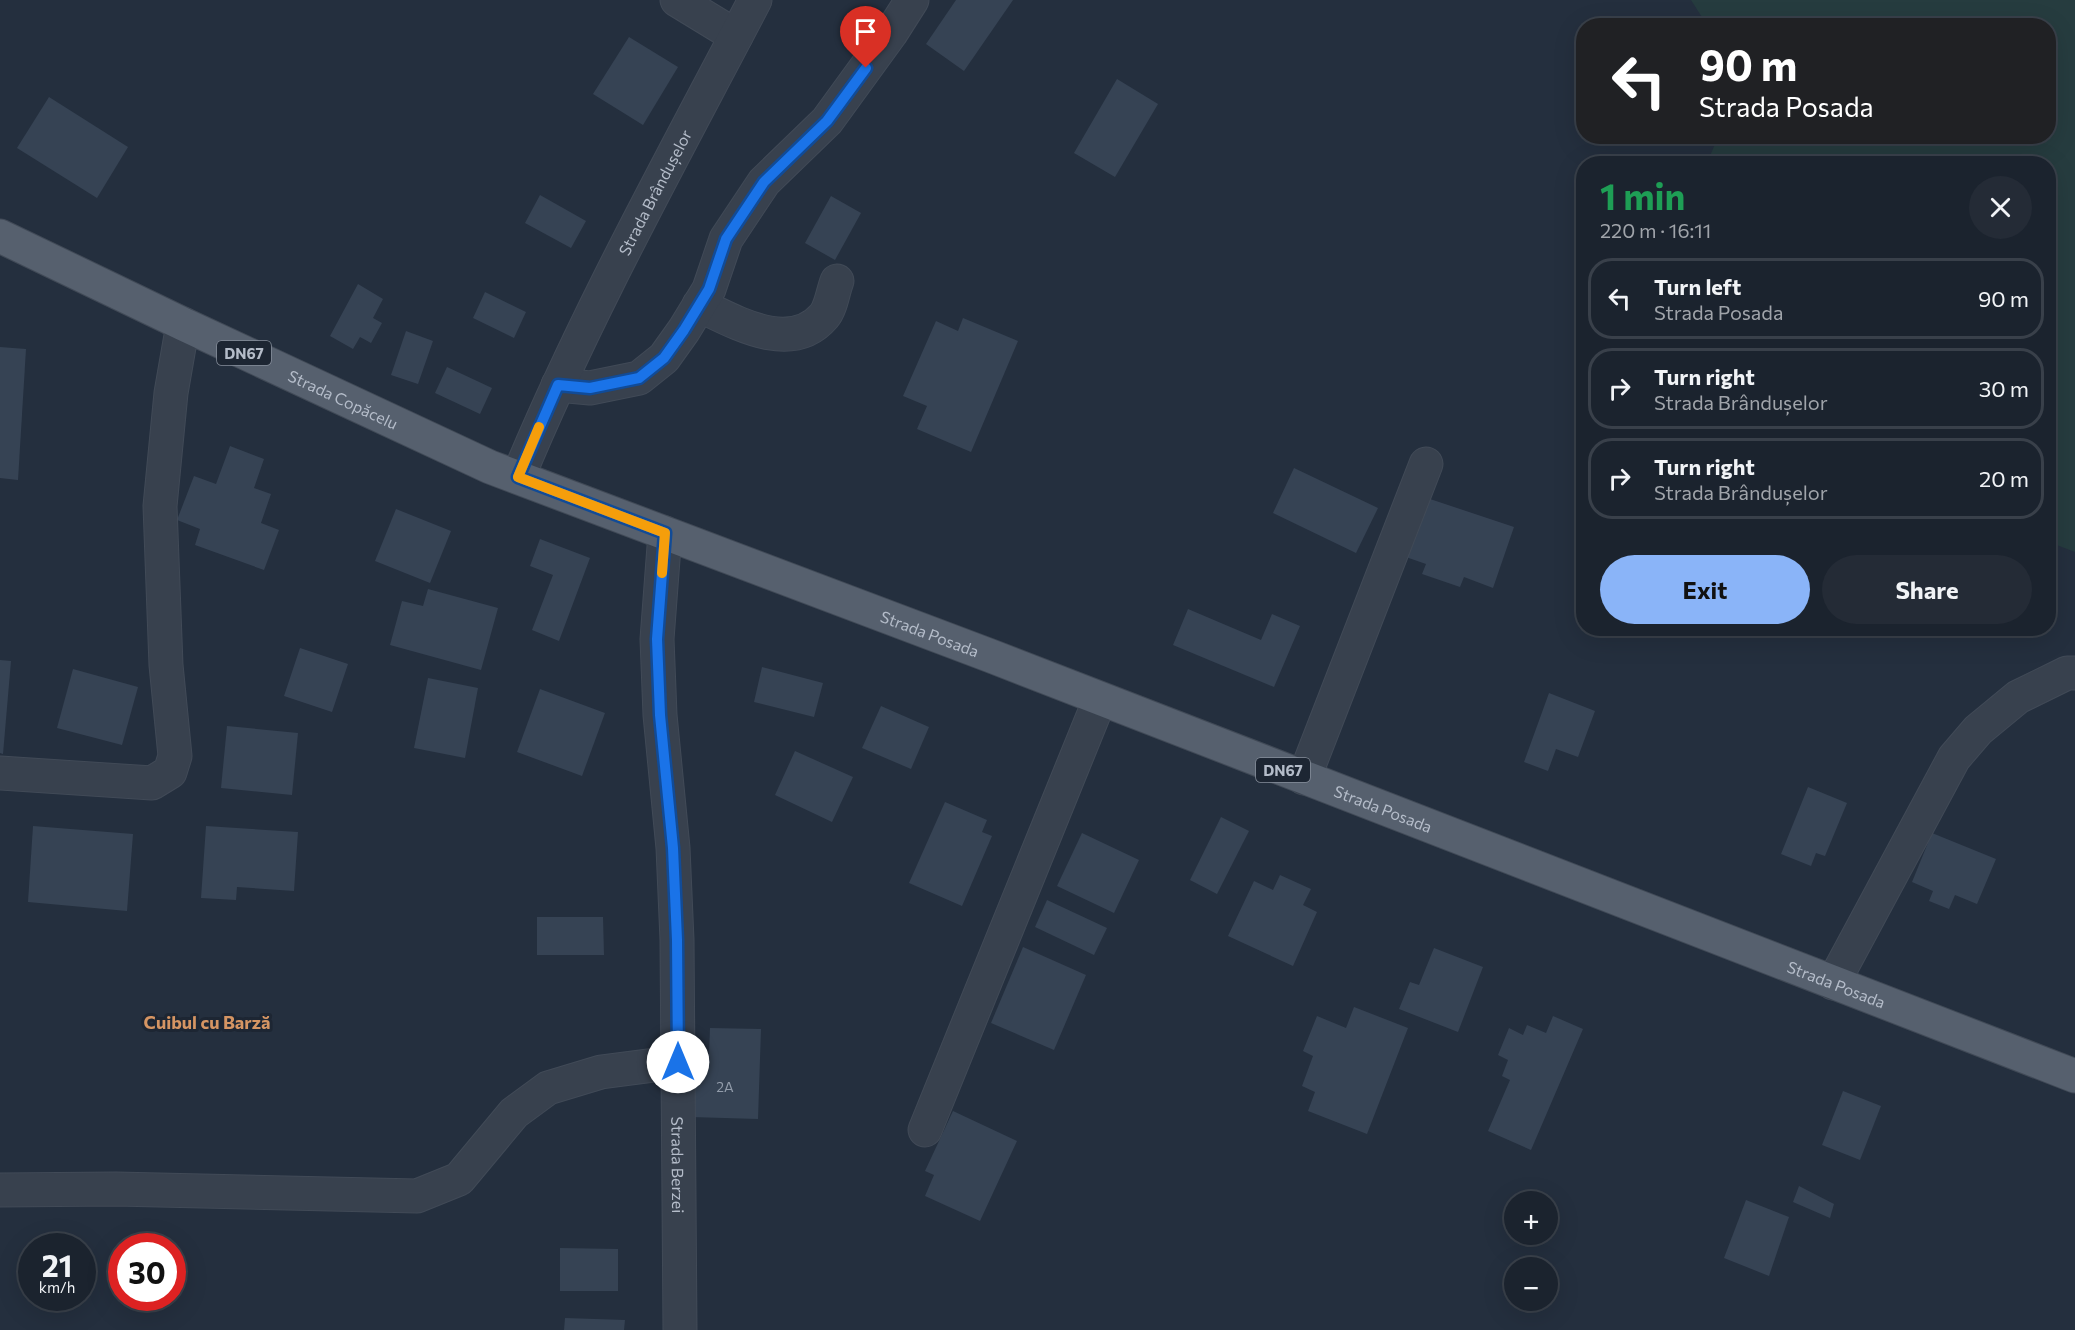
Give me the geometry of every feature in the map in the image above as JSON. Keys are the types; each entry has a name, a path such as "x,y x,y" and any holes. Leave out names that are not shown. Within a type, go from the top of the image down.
{"main road":[{"name":"Strada Copăcelu","path":"0,236 183,324 504,472"},
{"name":"Strada Posada","path":"504,472 1100,699 2075,1076"}],"street":[{"path":"677,0 736,36"},
{"name":"Strada Brândușelor","path":"504,472 558,385 754,0"},
{"path":"558,385 590,388 639,378 664,358 709,289 726,239 764,182 827,121 912,0"},
{"path":"699,305 751,329 779,334 809,331 826,315 837,281"},
{"path":"0,773 152,783 170,772 175,756 166,665 160,506 171,393 183,324"},
{"path":"1304,778 1426,464"},
{"name":"Strada Berzei","path":"665,533 657,639 660,715 673,848 677,940 680,1330"},
{"path":"1833,983 1954,758 1978,730 2018,697 2067,673 2075,673"},
{"path":"925,1130 1100,699"},
{"path":"0,1190 116,1189 417,1196 459,1179 514,1113 548,1088 601,1072 678,1062"}],"green space":[{"path":"1691,0 2075,0 2075,552 2056,545 2056,156 1710,156 1715,144 2056,144 2056,18 1703,18"}],"building":[{"path":"956,0 1013,0 964,71 926,44"},
{"path":"629,37 678,67 643,125 593,94"},
{"path":"1117,79 1158,104 1115,177 1074,153"},
{"path":"49,97 128,147 97,198 17,148"},
{"path":"540,195 586,221 571,248 525,223"},
{"path":"831,196 861,213 835,260 805,243"},
{"path":"358,284 383,299 373,318 382,323 371,343 360,337 353,349 330,336"},
{"path":"485,292 526,312 514,338 473,318"},
{"path":"963,318 1018,341 971,452 917,429 927,406 903,396 936,321 958,331"},
{"path":"406,331 433,341 418,384 391,375"},
{"path":"0,347 26,349 18,480 0,478"},
{"path":"447,367 492,388 480,414 435,393"},
{"path":"230,446 264,459 254,488 271,494 261,523 279,530 264,570 195,545 200,529 177,520 194,476 216,484"},
{"path":"1294,468 1378,508 1356,553 1273,513"},
{"path":"1421,496 1514,527 1493,588 1464,577 1460,587 1422,574 1426,564 1400,555"},
{"path":"396,509 451,531 430,583 375,561"},
{"path":"540,539 590,558 559,641 532,630 553,575 530,566"},
{"path":"428,589 498,608 481,670 390,645 402,601 423,606"},
{"path":"1188,609 1261,640 1272,614 1300,626 1274,687 1173,645"},
{"path":"300,648 348,664 332,712 284,696"},
{"path":"0,660 11,661 3,754 0,753"},
{"path":"762,667 823,683 814,717 754,702"},
{"path":"73,669 138,687 122,745 57,728"},
{"path":"428,678 478,688 465,758 414,748"},
{"path":"540,689 605,713 582,776 517,752"},
{"path":"1549,693 1595,711 1578,757 1556,749 1548,771 1524,762"},
{"path":"881,706 929,727 911,769 862,748"},
{"path":"227,726 298,733 292,795 221,788"},
{"path":"795,751 853,777 832,822 775,795"},
{"path":"1808,787 1847,803 1825,856 1816,853 1811,866 1781,854"},
{"path":"945,802 987,820 982,832 992,836 962,906 909,883"},
{"path":"1221,817 1249,831 1217,894 1190,880"},
{"path":"33,826 133,834 127,911 28,902"},
{"path":"206,826 298,832 294,891 237,887 236,900 201,898"},
{"path":"1082,833 1139,860 1114,913 1057,886"},
{"path":"1932,833 1996,859 1977,904 1955,895 1949,909 1929,901 1933,891 1912,882"},
{"path":"1280,875 1311,889 1303,905 1317,912 1293,966 1228,936 1254,881 1273,890"},
{"path":"1047,900 1107,928 1094,955 1035,927"},
{"path":"537,917 603,917 604,955 537,955"},
{"path":"1023,947 1086,975 1054,1050 991,1023"},
{"path":"1434,948 1483,967 1458,1032 1399,1009 1410,982 1419,985"},
{"path":"1354,1007 1408,1028 1367,1134 1308,1111 1315,1092 1302,1086 1313,1056 1303,1051 1317,1016 1346,1028"},
{"path":"1553,1016 1583,1029 1531,1150 1488,1131 1510,1080 1502,1076 1508,1060 1498,1055 1509,1028 1523,1035 1527,1025 1546,1033"},
{"path":"710,1028 761,1029 758,1119 691,1117 693,1054 709,1054"},
{"path":"1843,1091 1881,1106 1860,1160 1822,1145"},
{"path":"953,1111 1017,1141 980,1221 925,1196 934,1175 925,1171"},
{"path":"1799,1186 1834,1204 1830,1218 1793,1202"},
{"path":"1746,1200 1789,1217 1769,1276 1724,1258"},
{"path":"560,1248 618,1249 618,1291 560,1291"},
{"path":"565,1318 625,1320 624,1330 564,1330"}],"slow traffic":[{"path":"539,427 518,477 665,533 662,573"}],"district":[{"name":"Cuibul cu Barză","path":"207,1022"}],"route":[{"path":"678,1062 677,940 673,848 660,715 657,639 665,533 518,477 558,385 590,388 639,378 664,358 709,289 726,239 764,182 827,121 866,68"}]}
